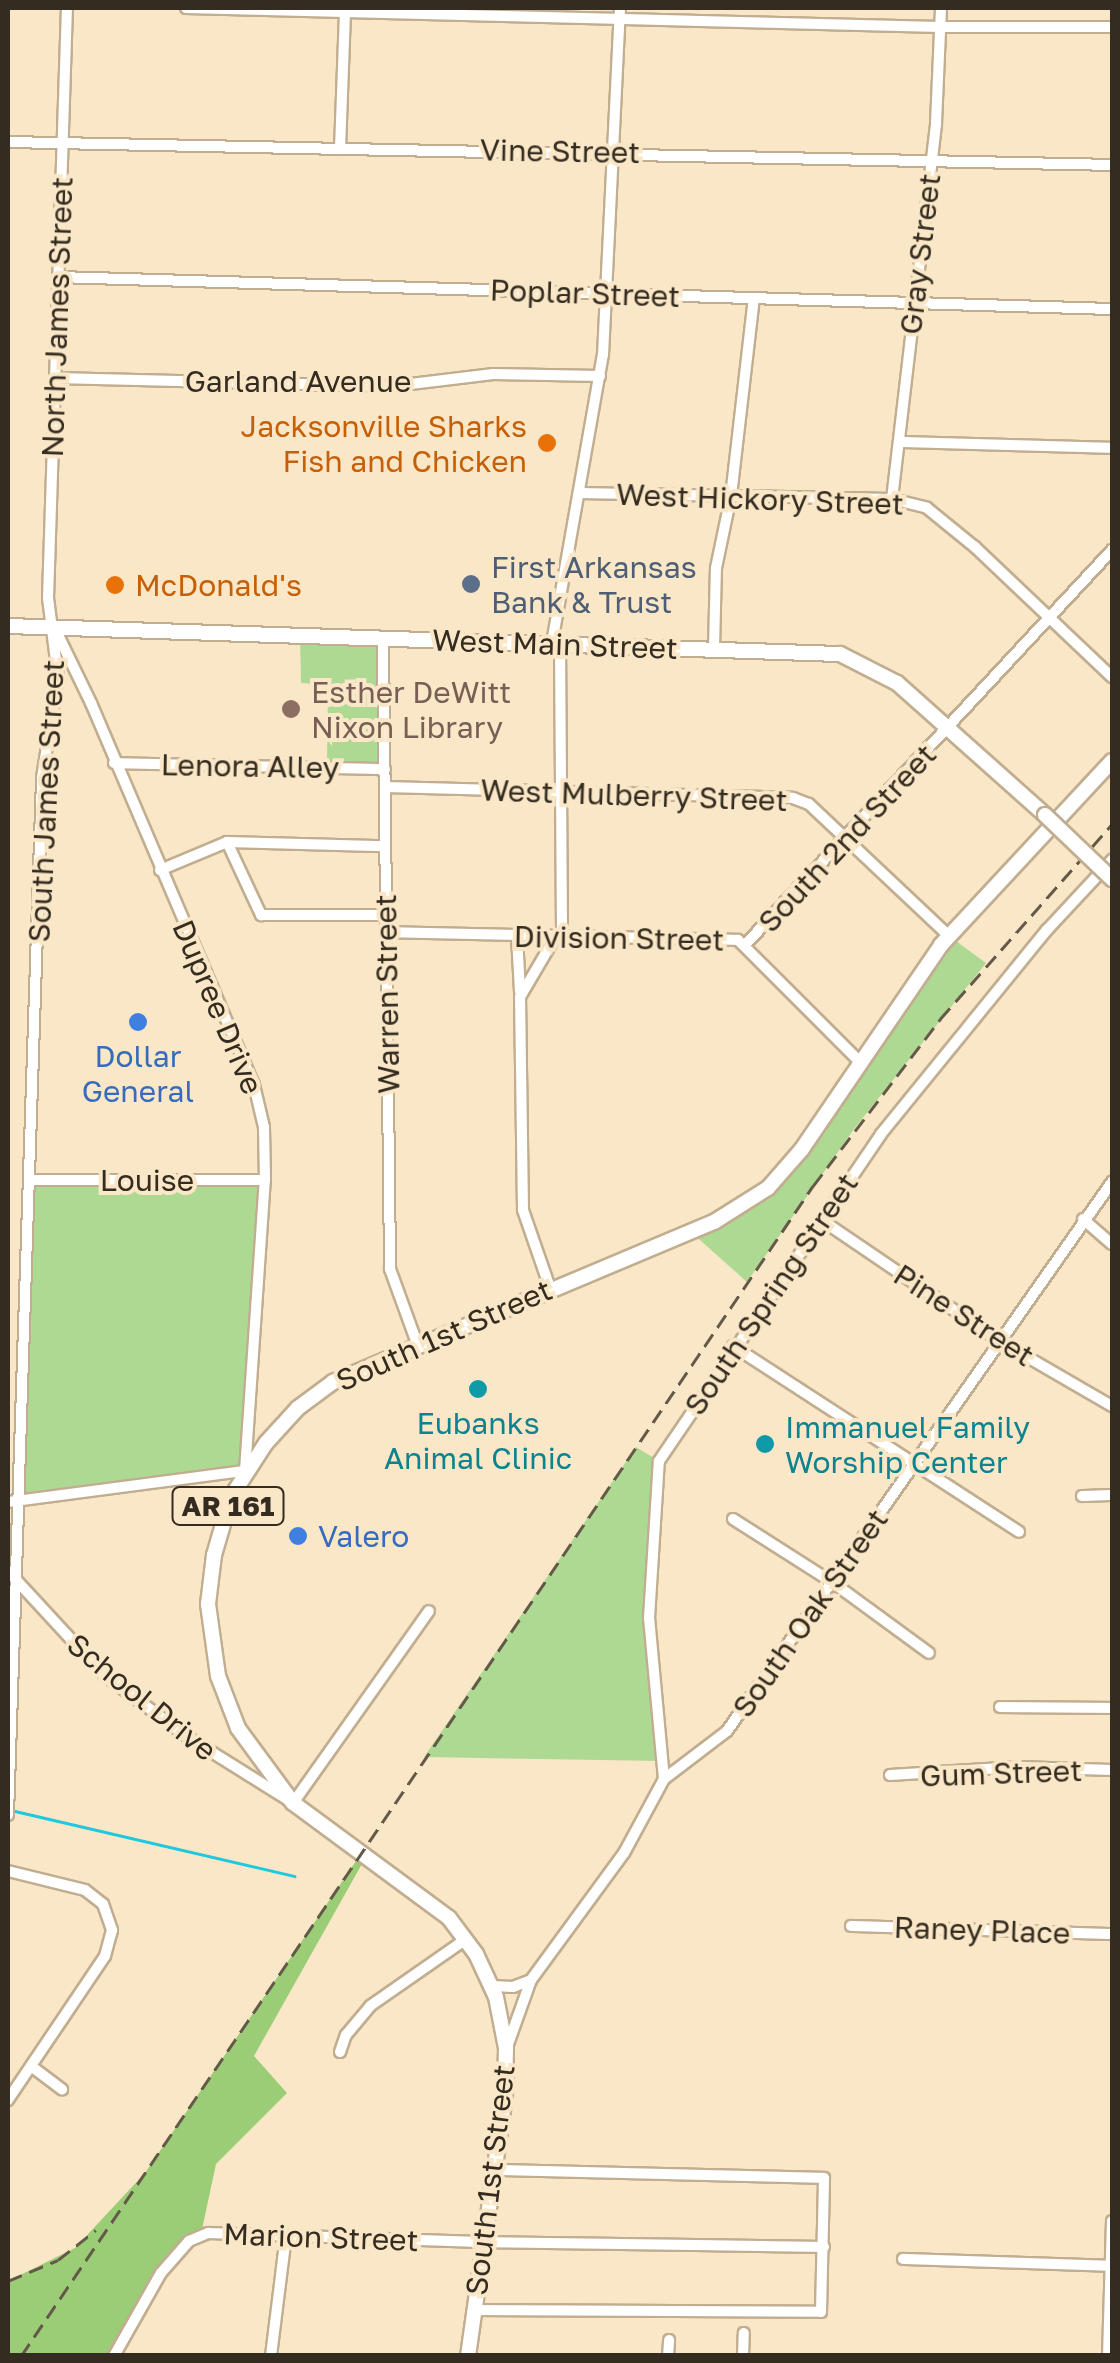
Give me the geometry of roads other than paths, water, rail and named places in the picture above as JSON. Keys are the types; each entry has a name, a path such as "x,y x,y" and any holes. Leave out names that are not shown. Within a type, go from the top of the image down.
{"main road":[{"name":"West Main Street","path":"8,626 714,648 854,658 897,683 1112,878"},
{"name":"South 1st Street","path":"468,2356 495,2170 506,2048 492,1986 466,1939 428,1899 293,1803 238,1728 212,1650 210,1571 231,1497 245,1471 308,1399 357,1368 714,1222 748,1203 794,1160 950,936 1112,761"}],"street":[{"name":"North James Street","path":"54,626 48,598 67,8"},
{"path":"186,8 620,12 940,27 1112,27"},
{"name":"Gray Street","path":"892,499 930,162 941,8"},
{"path":"340,148 345,10"},
{"path":"520,998 559,936 556,643 600,376 608,294 620,12"},
{"name":"Vine Street","path":"8,142 1112,165"},
{"name":"Poplar Street","path":"58,277 1112,309"},
{"path":"714,648 716,568 731,496 754,298"},
{"name":"Garland Avenue","path":"55,378 394,386 493,374 600,376"},
{"path":"898,442 1112,448"},
{"name":"West Hickory Street","path":"580,493 892,499 939,514 1112,678"},
{"name":"South 2nd Street","path":"744,945 949,730 1111,550"},
{"name":"Dupree Drive","path":"54,626 254,1085 264,1128 265,1180 245,1471"},
{"name":"South James Street","path":"8,1816 12,1502 42,778 58,676 54,626"},
{"name":"Warren Street","path":"382,639 390,1269 418,1344"},
{"name":"Lenora Alley","path":"114,763 385,769"},
{"name":"West Mulberry Street","path":"385,787 793,798 809,804 950,936"},
{"path":"160,870 227,842 385,846"},
{"path":"227,842 261,915 386,915"},
{"name":"South Spring Street","path":"664,1779 649,1618 659,1461 820,1219 922,1082 1112,860"},
{"name":"Division Street","path":"386,932 730,939 744,945 860,1062"},
{"path":"516,936 523,1210 550,1288"},
{"name":"Louise","path":"28,1180 265,1180"},
{"name":"South Oak Street","path":"506,2048 531,1980 629,1845 664,1779 727,1731 1112,1182"},
{"name":"Pine Street","path":"820,1219 998,1340 1112,1406"},
{"path":"1084,1219 1112,1244"},
{"path":"733,1346 1018,1532"},
{"path":"12,1502 245,1471"},
{"path":"1082,1496 1112,1495"},
{"path":"733,1519 832,1582 928,1652"},
{"name":"School Drive","path":"12,1576 77,1649 127,1692 231,1767 293,1803"},
{"path":"293,1803 429,1611"},
{"path":"1000,1707 1112,1708"},
{"name":"Gum Street","path":"890,1775 1018,1767 1112,1770"},
{"path":"8,1871 85,1890 103,1904 112,1930 105,1956 8,2100"},
{"name":"Raney Place","path":"850,1926 1112,1934"},
{"path":"340,2052 346,2035 370,2006 466,1939"},
{"path":"492,1986 513,1987 531,1980"},
{"path":"30,2066 62,2089"},
{"path":"475,2310 821,2312 824,2178 495,2170"},
{"path":"1108,2356 1112,2221"},
{"name":"Marion Street","path":"114,2356 136,2313 179,2250 201,2234 824,2247"},
{"path":"271,2356 286,2236"},
{"path":"902,2260 1111,2266"},
{"path":"743,2356 744,2333"},
{"path":"668,2340 668,2356"}],"waterway":[{"path":"15,1811 295,1876"}],"railway":[{"path":"21,2356 813,1186 940,1019 1112,824"},
{"path":"8,2281 58,2260 96,2230"}],"place":[{"name":"Jacksonville Sharks Fish and Chicken","path":"547,443"},
{"name":"First Arkansas Bank & Trust","path":"471,584"},
{"name":"McDonald's","path":"115,585"},
{"name":"Esther DeWitt Nixon Library","path":"291,709"},
{"name":"Dollar General","path":"138,1022"},
{"name":"Eubanks Animal Clinic","path":"478,1389"},
{"name":"Immanuel Family Worship Center","path":"765,1444"},
{"name":"Valero","path":"298,1536"}]}
